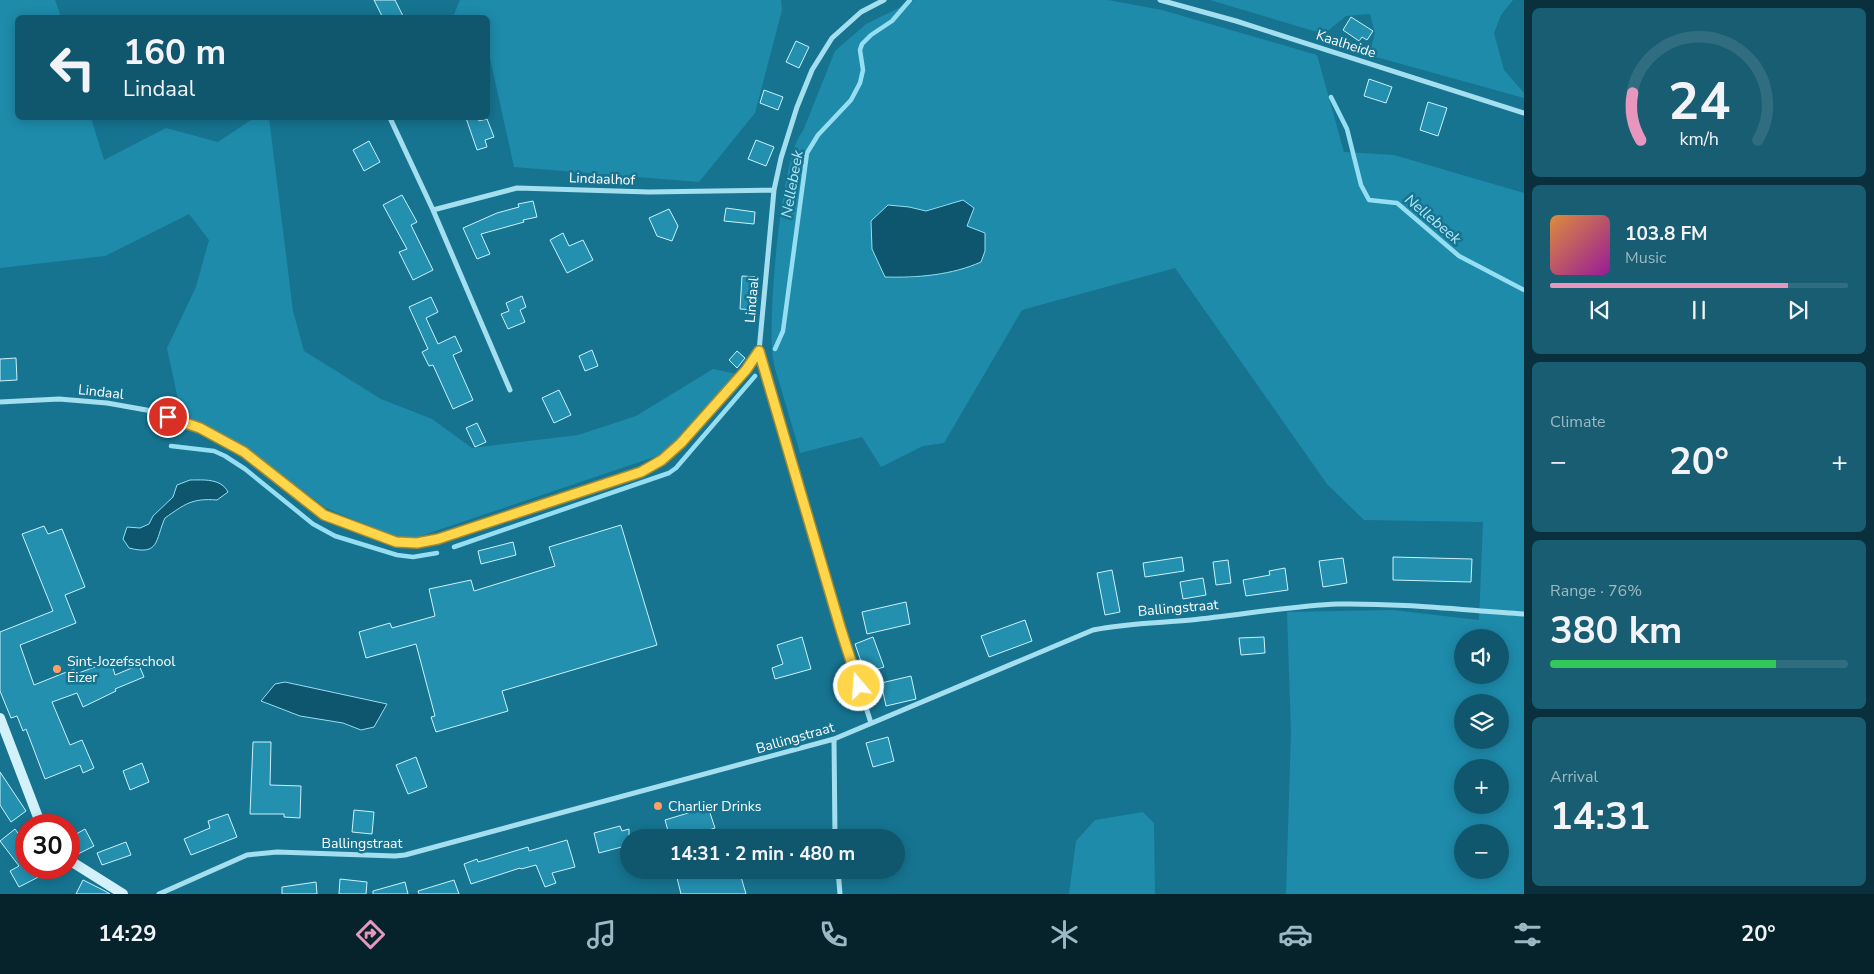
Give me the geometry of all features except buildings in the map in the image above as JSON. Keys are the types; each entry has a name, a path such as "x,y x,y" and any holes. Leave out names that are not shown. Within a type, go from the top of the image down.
{"street":[{"name":"Lindaal","path":"0,402 59,399 107,403 152,411 200,428 244,452 324,515 396,542 417,543 438,539 641,472 662,460 681,443 746,370 759,351 774,190 781,158 812,70 832,38 861,12 884,0"},
{"name":"Kaalheide","path":"1160,0 1236,21 1524,113"},
{"path":"391,120 510,390"},
{"name":"Lindaalhof","path":"432,210 517,188 649,192 774,190"},
{"path":"759,351 841,630 872,723"},
{"name":"Ballingstraat","path":"159,894 247,855 277,852 405,855 834,739 1094,630 1122,624 1192,620 1276,608 1338,604 1400,605 1524,614"},
{"path":"0,718 37,814"},
{"path":"834,739 835,829"},
{"path":"80,867 123,894"},
{"path":"839,879 840,894"}],"shaded area":[{"path":"0,0 55,0 60,15 15,15 15,120 92,120 104,160 166,128 218,142 251,120 269,120 293,311 304,351 381,399 432,419 472,448 578,435 636,416 713,369 737,374 672,451 406,541 326,508 250,451 182,418 167,348 196,287 209,240 189,214 105,256 0,268"},
{"path":"460,0 781,0 782,10 755,113 699,182 514,167 490,58 490,15 454,15"},
{"path":"915,0 1108,0 1162,10 1317,55 1344,152 1394,155 1524,193 1524,894 1286,894 1291,732 1287,612 1392,610 1479,620 1483,522 1364,520 1327,484 1175,268 1022,310 944,443 923,446 881,467 862,437 800,453 773,358 772,311 774,277 782,203 795,145 803,131 835,51 866,24","holes":["946,204 967,226 967,268 912,278 885,277 879,262 888,205 926,211"]},
{"path":"1210,0 1513,0 1501,15 1494,33 1504,70 1524,93 1524,98 1369,55 1375,33 1370,14 1346,16 1324,34"},
{"path":"963,200 974,208 967,226 985,233 985,251 981,262 958,270 934,275 885,277 872,249 871,221 888,205 926,211"},
{"path":"190,480 216,482 225,487 228,492 217,500 201,500 189,503 165,518 155,544 151,548 139,550 129,548 123,539 127,527 140,528 149,524 153,516 173,497 177,485"},
{"path":"285,682 387,704 374,727 361,730 343,723 300,716 261,701 275,684"},
{"path":"1143,812 1154,823 1155,894 1069,894 1076,841 1095,820"}],"waterway":[{"name":"Nellebeek","path":"775,349 783,331 807,153 818,135 851,100 860,83 863,70 860,50 862,44 871,35 892,21 910,0"},
{"name":"Nellebeek","path":"1331,97 1347,129 1361,185 1369,200 1397,203 1459,256 1524,290"},
{"name":"Nellebeek","path":"454,547 669,473 676,468 755,376"},
{"name":"Nellebeek","path":"171,446 214,451 225,456 245,469 313,524 335,536 397,555 413,557 437,553"}],"place":[{"name":"Sint-Jozefsschool Eizer","path":"57,669"},
{"name":"Charlier Drinks","path":"658,806"}],"route":[{"path":"168,417 200,428 244,452 324,515 396,542 417,543 438,539 641,472 662,460 681,443 746,370 759,351 859,686"}]}
